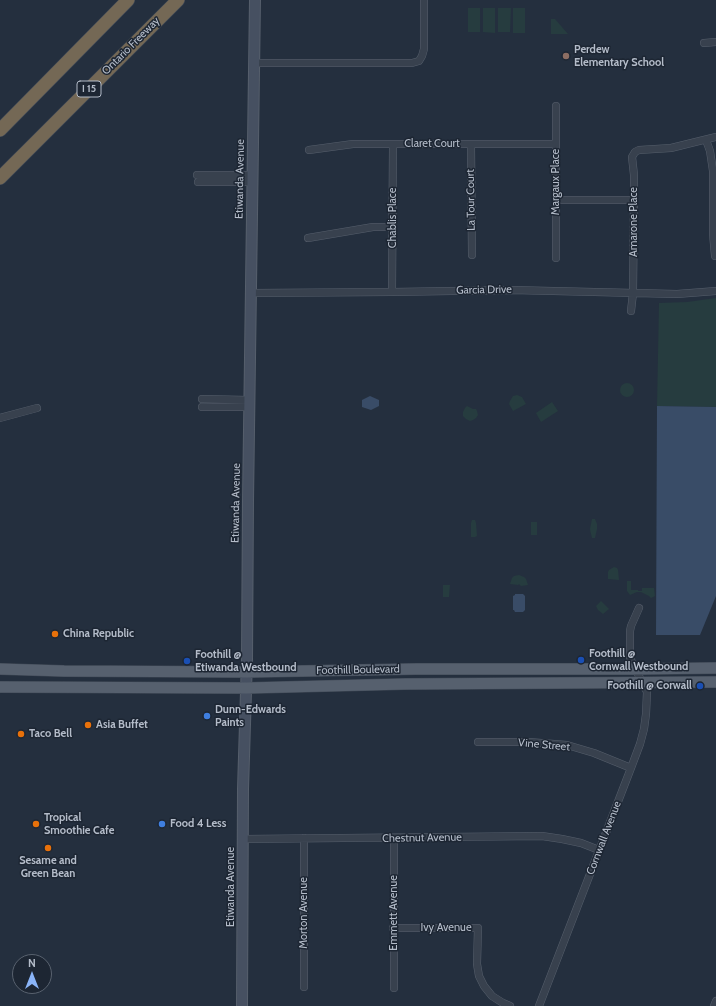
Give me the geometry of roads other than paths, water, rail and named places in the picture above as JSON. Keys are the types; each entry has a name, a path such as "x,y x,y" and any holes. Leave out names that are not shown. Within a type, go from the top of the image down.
{"highway":[{"path":"0,130 128,0"},
{"name":"Ontario Freeway","path":"0,178 178,0"}],"main road":[{"name":"Etiwanda Avenue","path":"242,1006 243,752 247,672 255,0"},
{"name":"Foothill Boulevard","path":"0,669 247,672 416,669 716,668"},
{"name":"Foothill Boulevard","path":"0,687 246,688 405,684 716,682"}],"street":[{"path":"254,63 404,64 419,61 424,49 424,0"},
{"path":"704,43 716,42"},
{"name":"Margaux Place","path":"556,106 556,258"},
{"path":"715,256 713,171 710,151 706,140 716,137"},
{"name":"Amarone Place","path":"631,311 633,293 634,200 632,157 635,152 642,150 671,148 706,140"},
{"name":"Claret Court","path":"309,150 353,144 556,144"},
{"name":"Chablis Place","path":"392,292 393,144"},
{"name":"La Tour Court","path":"471,144 472,255"},
{"path":"197,178 252,179"},
{"path":"556,200 634,200"},
{"path":"308,238 373,228 393,227"},
{"name":"Garcia Drive","path":"251,293 512,290 677,294 716,291"},
{"path":"202,403 249,404"},
{"path":"0,418 37,408"},
{"name":"Cornwall Avenue","path":"539,1006 632,768 644,729 647,692 630,658 630,631 639,608"},
{"name":"Vine Street","path":"478,742 529,742 567,745 594,753 632,768"},
{"name":"Chestnut Avenue","path":"243,839 549,837 581,843 599,850"},
{"name":"Morton Avenue","path":"304,838 304,987"},
{"name":"Emmett Avenue","path":"394,838 394,988"},
{"name":"Ivy Avenue","path":"393,928 478,928 479,976 484,986 492,996 510,1006"},
{"path":"714,1006 716,1001"}],"water":[{"path":"370,396 379,400 379,406 371,410 362,407 362,400"},
{"path":"657,406 716,407 716,596 700,635 656,635"},
{"path":"515,594 523,594 525,596 525,610 523,612 515,612 513,610 513,596"}],"place":[{"name":"Perdew Elementary School","path":"566,56"},
{"name":"China Republic","path":"55,634"},
{"name":"Foothill @ Cornwall Westbound","path":"581,660"},
{"name":"Foothill @ Etiwanda Westbound","path":"187,661"},
{"name":"Foothill @ Corwall","path":"700,686"},
{"name":"Dunn-Edwards Paints","path":"207,716"},
{"name":"Asia Buffet","path":"88,725"},
{"name":"Taco Bell","path":"21,734"},
{"name":"Tropical Smoothie Cafe","path":"36,824"},
{"name":"Food 4 Less","path":"162,824"},
{"name":"Sesame and Green Bean","path":"48,848"}]}
